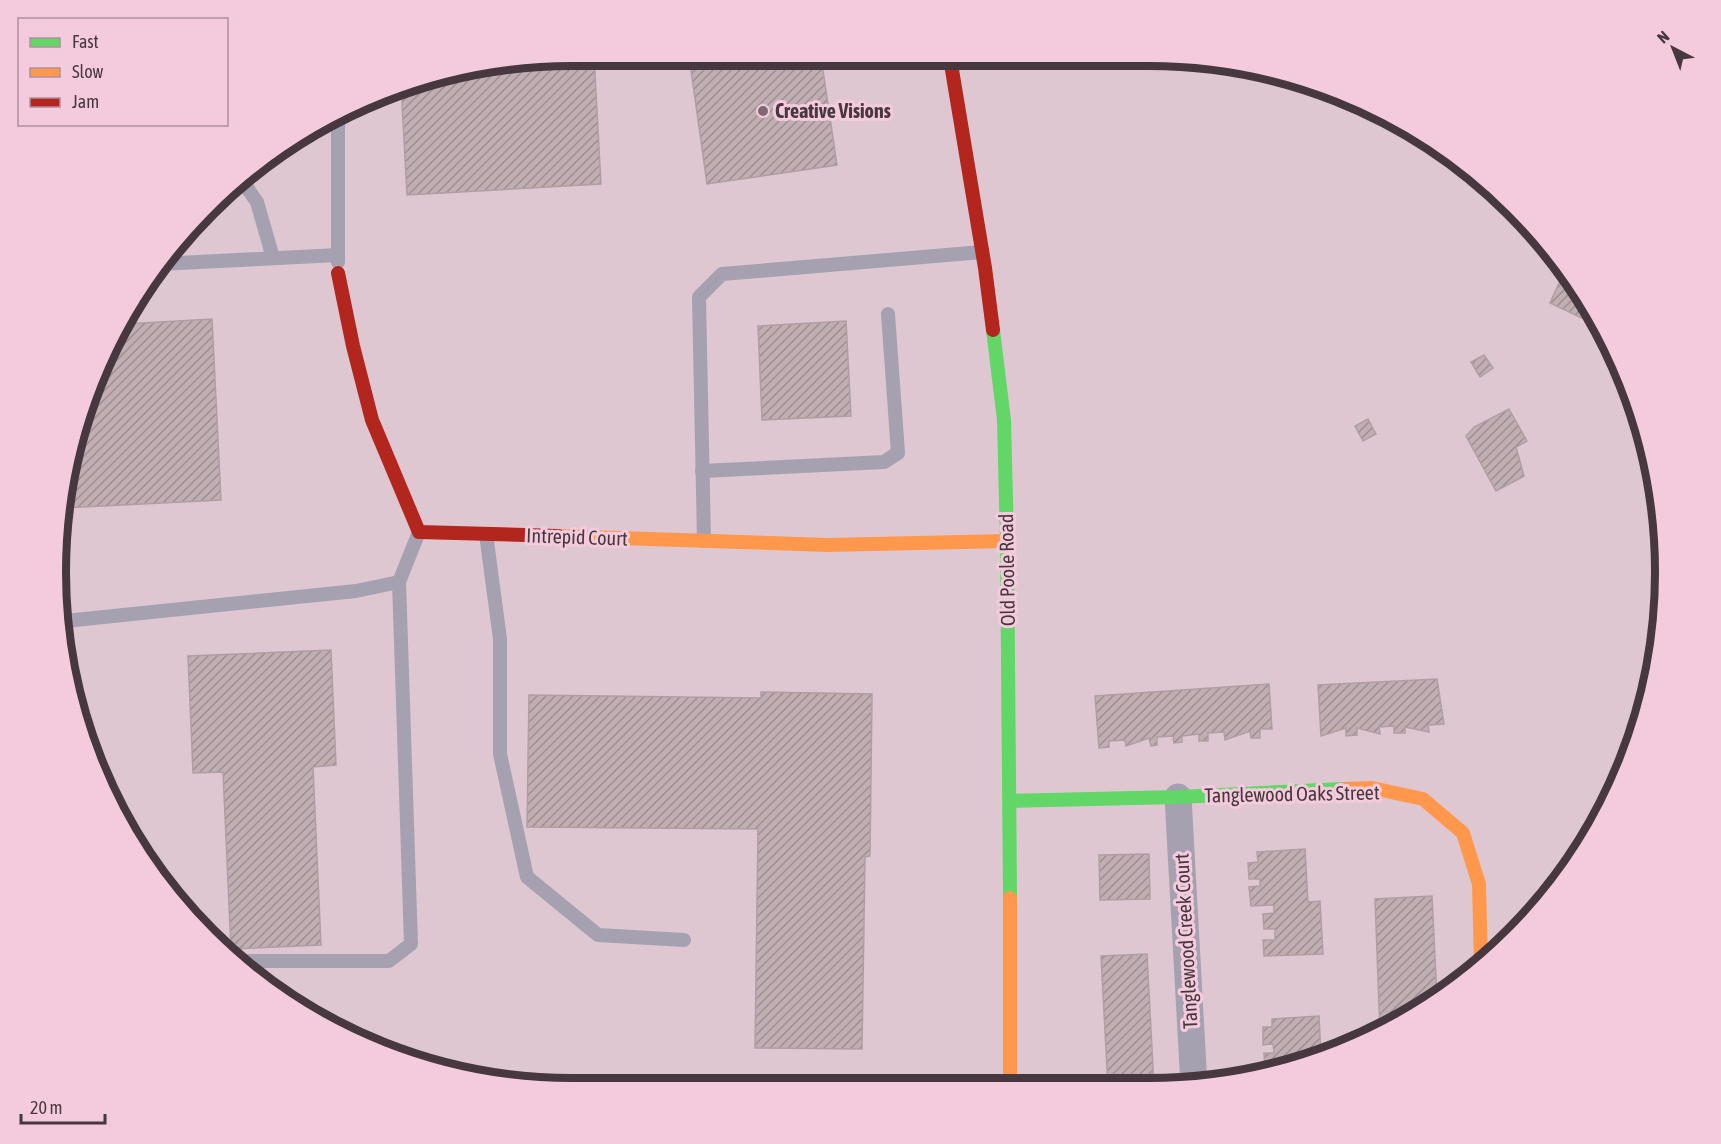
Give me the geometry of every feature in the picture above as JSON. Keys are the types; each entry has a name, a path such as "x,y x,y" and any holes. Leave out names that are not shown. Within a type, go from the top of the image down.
{"street":[{"name":"Old Poole Road","path":"951,66 982,252 1004,420 1010,801 1010,1078"},
{"path":"338,273 372,420 418,531"},
{"name":"Intrepid Court","path":"418,531 828,545 1007,541"},
{"name":"Tanglewood Oaks Street","path":"1010,801 1178,797 1372,788 1423,799 1463,833 1479,884 1481,954"},
{"name":"Tanglewood Creek Court","path":"1178,797 1193,1076"}],"lane":[{"path":"338,124 338,273"},
{"path":"246,186 257,202 273,258"},
{"path":"704,541 699,297 722,274 982,252"},
{"path":"172,263 338,255"},
{"path":"702,471 884,462 898,453 888,314"},
{"path":"249,961 389,961 411,944 399,582 418,531"},
{"path":"486,534 500,639 500,754 527,877 598,935 684,940"},
{"path":"68,621 356,591 399,582"}],"building":[{"path":"595,66 601,184 407,195 402,96 441,83 506,70"},
{"name":"Creative Visions","path":"690,66 822,66 837,165 707,184"},
{"path":"1560,281 1570,291 1588,321 1550,303"},
{"path":"212,319 221,500 70,508 83,441 93,409 118,348 131,324"},
{"path":"846,321 851,416 762,420 758,326"},
{"path":"1484,355 1493,368 1480,377 1471,362"},
{"path":"1509,409 1527,441 1516,447 1524,476 1496,491 1466,436 1474,427"},
{"path":"1368,419 1376,434 1363,441 1355,426"},
{"path":"331,650 336,765 313,767 321,945 235,949 231,945 223,772 193,773 188,656"},
{"path":"1437,679 1444,724 1428,725 1429,732 1405,727 1405,733 1394,733 1394,726 1379,727 1380,734 1357,728 1357,735 1346,736 1346,728 1321,736 1318,685"},
{"path":"1269,684 1272,729 1260,729 1260,738 1251,738 1250,731 1225,740 1224,732 1208,733 1208,741 1199,741 1199,734 1182,736 1182,742 1174,743 1173,736 1157,737 1157,745 1151,746 1149,738 1126,746 1125,740 1109,741 1109,747 1099,748 1095,696"},
{"path":"761,692 872,694 870,856 865,857 862,1049 755,1048 758,829 527,827 529,695 761,698"},
{"path":"1305,849 1308,902 1320,901 1323,954 1264,956 1263,940 1275,940 1275,929 1264,929 1263,914 1274,913 1274,905 1251,906 1249,887 1260,886 1260,879 1249,879 1248,863 1258,862 1257,852"},
{"path":"1149,854 1150,899 1100,900 1099,855"},
{"path":"1432,896 1436,988 1380,1022 1375,899"},
{"path":"1147,954 1154,1078 1108,1078 1101,956"},
{"path":"1319,1016 1321,1048 1265,1064 1264,1053 1274,1053 1273,1044 1263,1045 1263,1027 1272,1027 1272,1019"}],"traffic: fast":[{"path":"993,330 1004,420 1010,898"},
{"path":"1010,801 1178,797 1344,789"}],"traffic: slow":[{"path":"558,536 828,545 1007,541"},
{"path":"1344,789 1372,788 1423,799 1463,833 1479,884 1481,954"},
{"path":"1010,898 1010,1078"}],"traffic: jam":[{"path":"951,66 993,330"},
{"path":"338,273 353,346 372,420 419,532 558,536"}],"place":[{"name":"Creative Visions","path":"763,111"}]}
